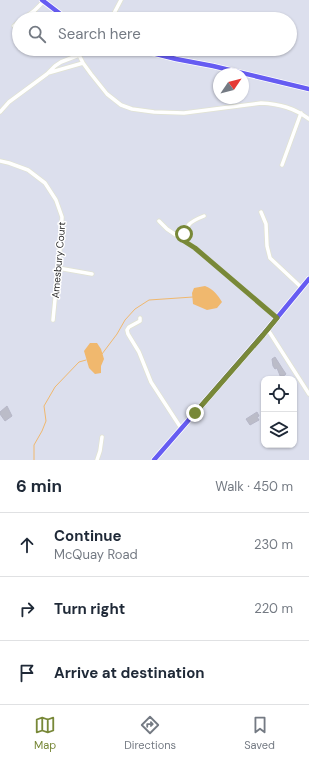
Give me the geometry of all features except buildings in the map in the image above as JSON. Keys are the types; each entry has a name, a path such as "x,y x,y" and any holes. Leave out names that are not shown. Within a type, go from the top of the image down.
{"main road":[{"path":"43,1 58,12"},
{"path":"164,56 309,89"},
{"path":"154,460 267,330 309,279"}],"street":[{"path":"115,12 121,0"},
{"path":"33,12 43,1"},
{"path":"0,112 9,102 47,74 55,66 76,56"},
{"path":"80,56 83,63 107,94 121,105 132,109 154,112 184,113 261,102 286,107 301,113 309,119"},
{"path":"47,74 83,63"},
{"path":"282,165 301,113"},
{"name":"Amesbury Court","path":"0,161 28,170 45,183 56,200 62,217 53,320"},
{"path":"261,212 266,224 267,246 270,258 302,288"},
{"path":"184,241 186,228 190,223 204,216"},
{"path":"159,220 167,229 195,248 277,318"},
{"path":"58,268 92,274"},
{"path":"140,318 140,321 129,327 127,330 128,334 139,352 151,382 182,428"},
{"path":"267,330 309,394"},
{"path":"97,460 102,437"}],"shaded area":[{"path":"205,286 215,292 222,302 217,308 207,310 193,304 192,293 194,288"},
{"path":"90,343 97,343 101,349 104,359 101,366 101,373 95,374 89,368 84,351"}],"waterway":[{"path":"102,354 117,334 125,320 135,309 149,300 193,297"},
{"path":"34,460 34,445 46,421 44,406 55,387 79,362 86,360"}],"route":[{"path":"184,234 184,241 195,248 277,318 195,413"}]}
